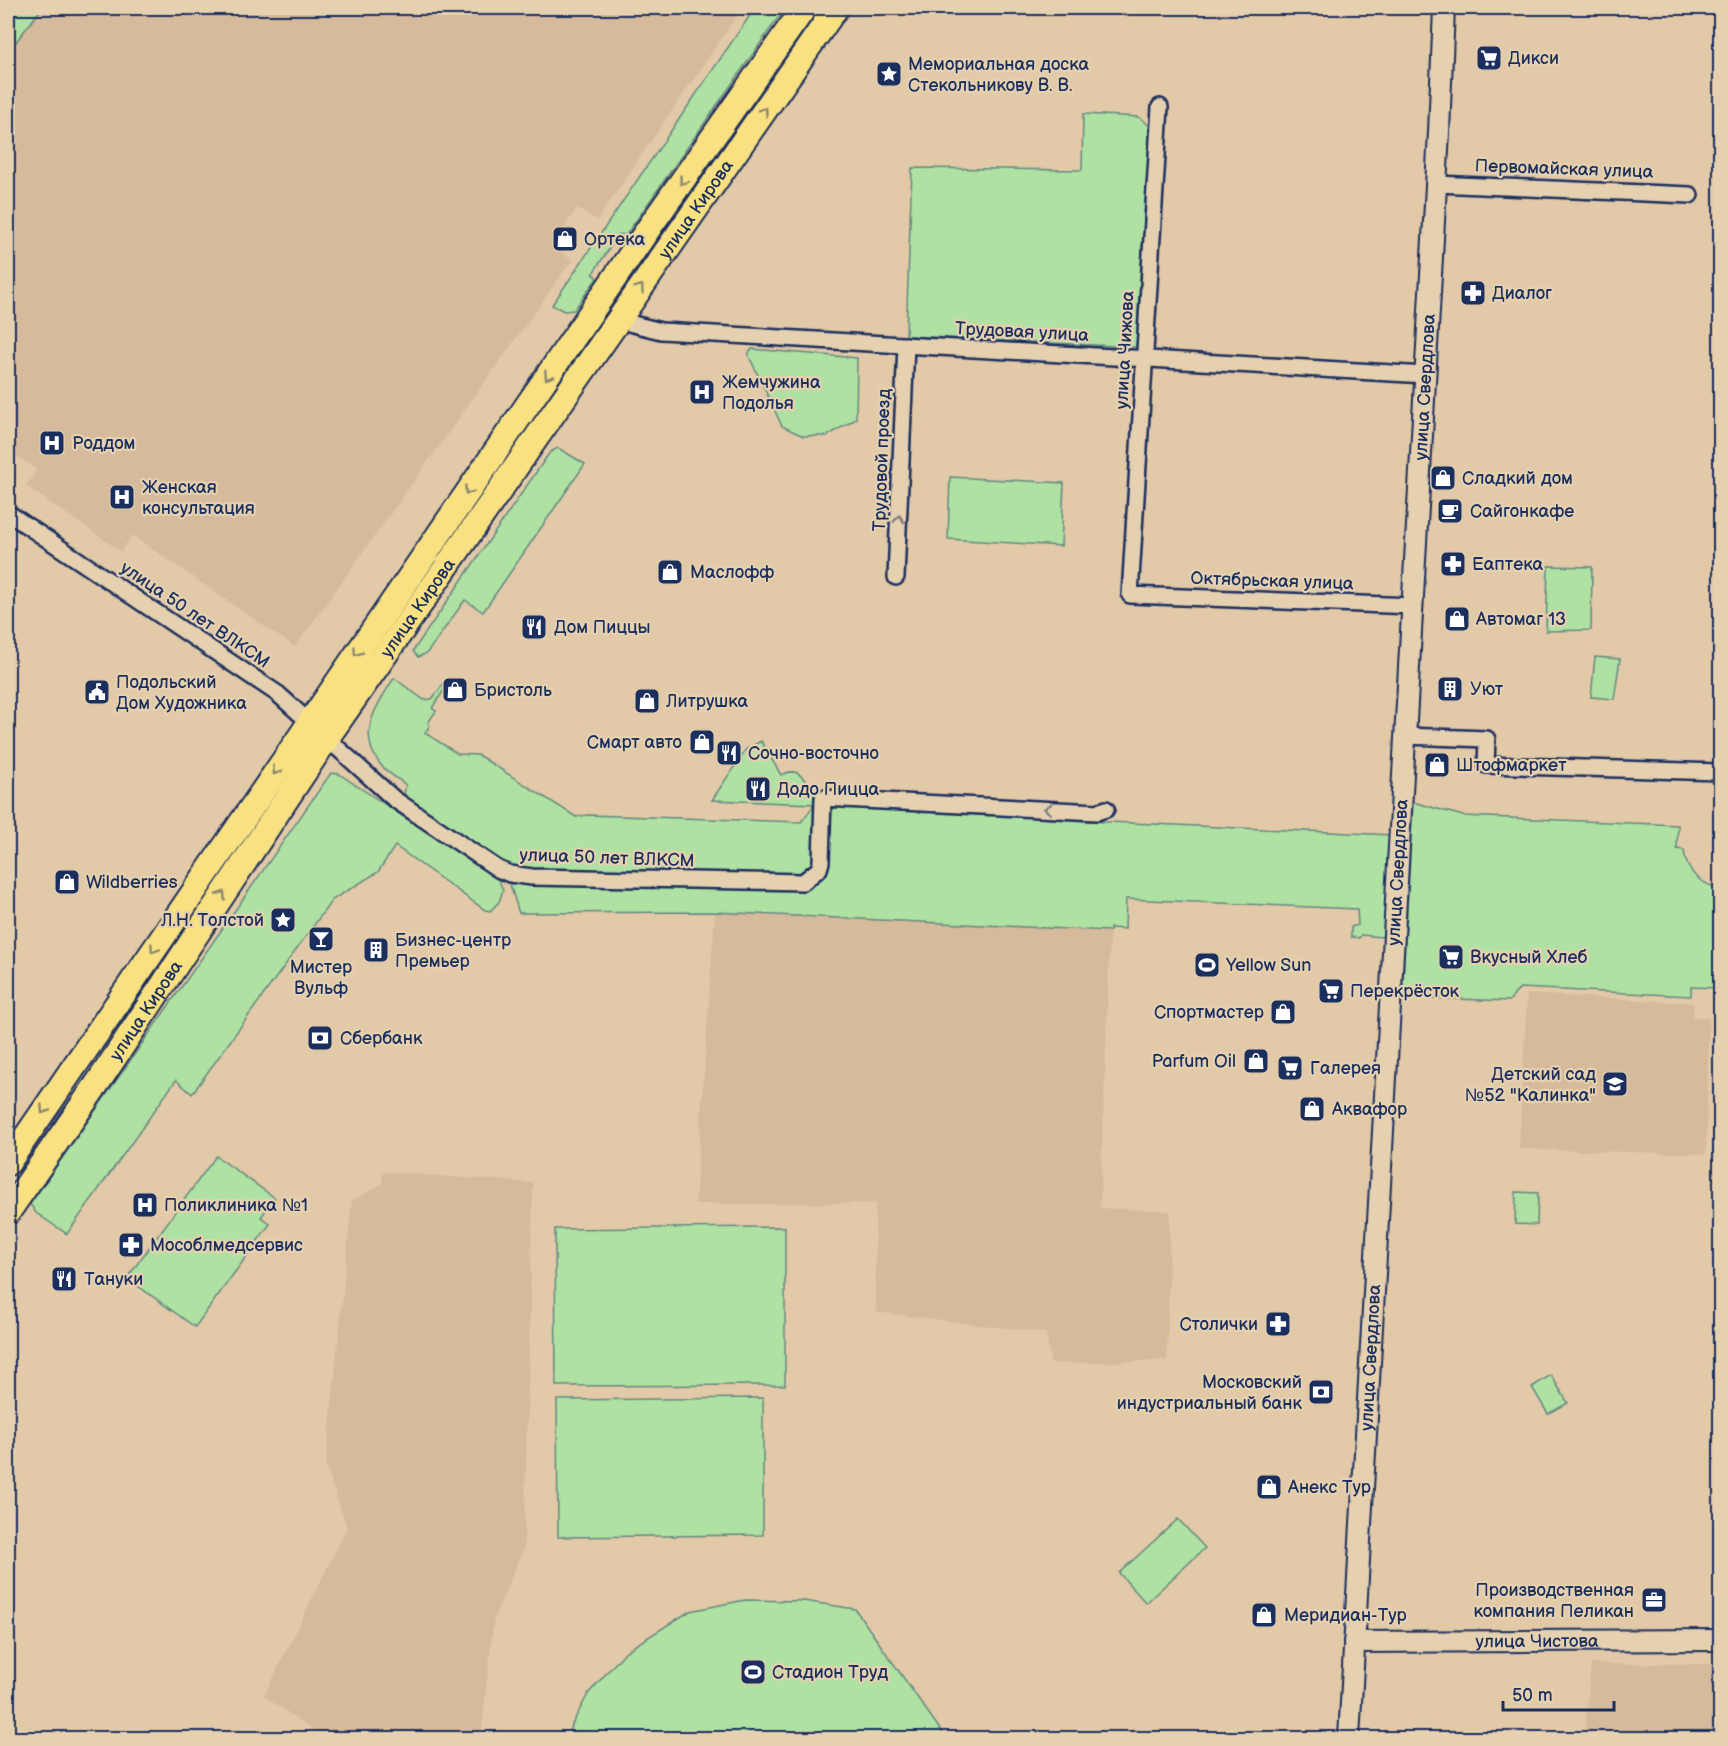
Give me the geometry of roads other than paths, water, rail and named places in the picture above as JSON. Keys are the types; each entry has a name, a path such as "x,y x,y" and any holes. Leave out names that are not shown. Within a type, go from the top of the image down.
{"main road":[{"name":"улица Кирова","path":"8,1163 573,338 804,8"},
{"name":"улица Кирова","path":"8,1212 97,1084 327,738 836,8"},
{"path":"717,134 716,139 720,149 731,152 736,150"},
{"path":"573,338 583,333 592,336 595,353"}],"street":[{"name":"улица Свердлова","path":"1349,1738 1426,375 1444,8"},
{"name":"улица Чижова","path":"1130,595 1160,107"},
{"name":"Первомайская улица","path":"1436,184 1690,195"},
{"name":"Трудовая улица","path":"617,320 661,331 1426,375"},
{"name":"Трудовой проезд","path":"896,577 906,345"},
{"name":"улица 50 лет ВЛКСМ","path":"8,513 278,694 394,799 498,869 510,874 532,877 803,882 819,869 821,862 823,798 1097,812 1106,809"},
{"name":"Октябрьская улица","path":"1130,595 1413,606"},
{"path":"1405,735 1487,739 1486,765 1720,772"},
{"name":"улица Чистова","path":"1354,1642 1720,1640"}],"place":[{"name":"Дикси","path":"1489,58"},
{"name":"Мемориальная доска Стекольникову В. В.","path":"889,74"},
{"name":"Ортека","path":"565,239"},
{"name":"Диалог","path":"1473,293"},
{"name":"Жемчужина Подолья","path":"702,392"},
{"name":"Роддом","path":"52,443"},
{"name":"Сладкий дом","path":"1443,478"},
{"name":"Женская консультация","path":"122,497"},
{"name":"Сайгонкафе","path":"1450,511"},
{"name":"Еаптека","path":"1453,564"},
{"name":"Маслофф","path":"670,572"},
{"name":"Автомаг 13","path":"1457,619"},
{"name":"Дом Пиццы","path":"534,627"},
{"name":"Уют","path":"1450,689"},
{"name":"Бристоль","path":"455,690"},
{"name":"Подольский Дом Художника","path":"97,692"},
{"name":"Литрушка","path":"647,701"},
{"name":"Смарт авто","path":"702,742"},
{"name":"Сочно-восточно","path":"729,753"},
{"name":"Штофмаркет","path":"1437,765"},
{"name":"Додо Пицца","path":"758,789"},
{"name":"Wildberries","path":"67,882"},
{"name":"Л.Н. Толстой","path":"283,920"},
{"name":"Мистер Вульф","path":"321,939"},
{"name":"Бизнес-центр Премьер","path":"376,950"},
{"name":"Вкусный Хлеб","path":"1451,957"},
{"name":"Yellow Sun","path":"1207,965"},
{"name":"Перекрёсток","path":"1331,991"},
{"name":"Спортмастер","path":"1283,1012"},
{"name":"Сбербанк","path":"320,1038"},
{"name":"Parfum Oil","path":"1256,1061"},
{"name":"Галерея","path":"1290,1068"},
{"name":"Детский сад №52 \"Калинка\"","path":"1615,1084"},
{"name":"Аквафор","path":"1312,1109"},
{"name":"Поликлиника №1","path":"145,1205"},
{"name":"Мособлмедсервис","path":"131,1245"},
{"name":"Тануки","path":"64,1279"},
{"name":"Столички","path":"1278,1324"},
{"name":"Московский индустриальный банк","path":"1321,1392"},
{"name":"Анекс Тур","path":"1269,1487"},
{"name":"Производственная компания Пеликан","path":"1654,1600"},
{"name":"Меридиан-Тур","path":"1264,1615"},
{"name":"Стадион Труд","path":"753,1672"}]}
